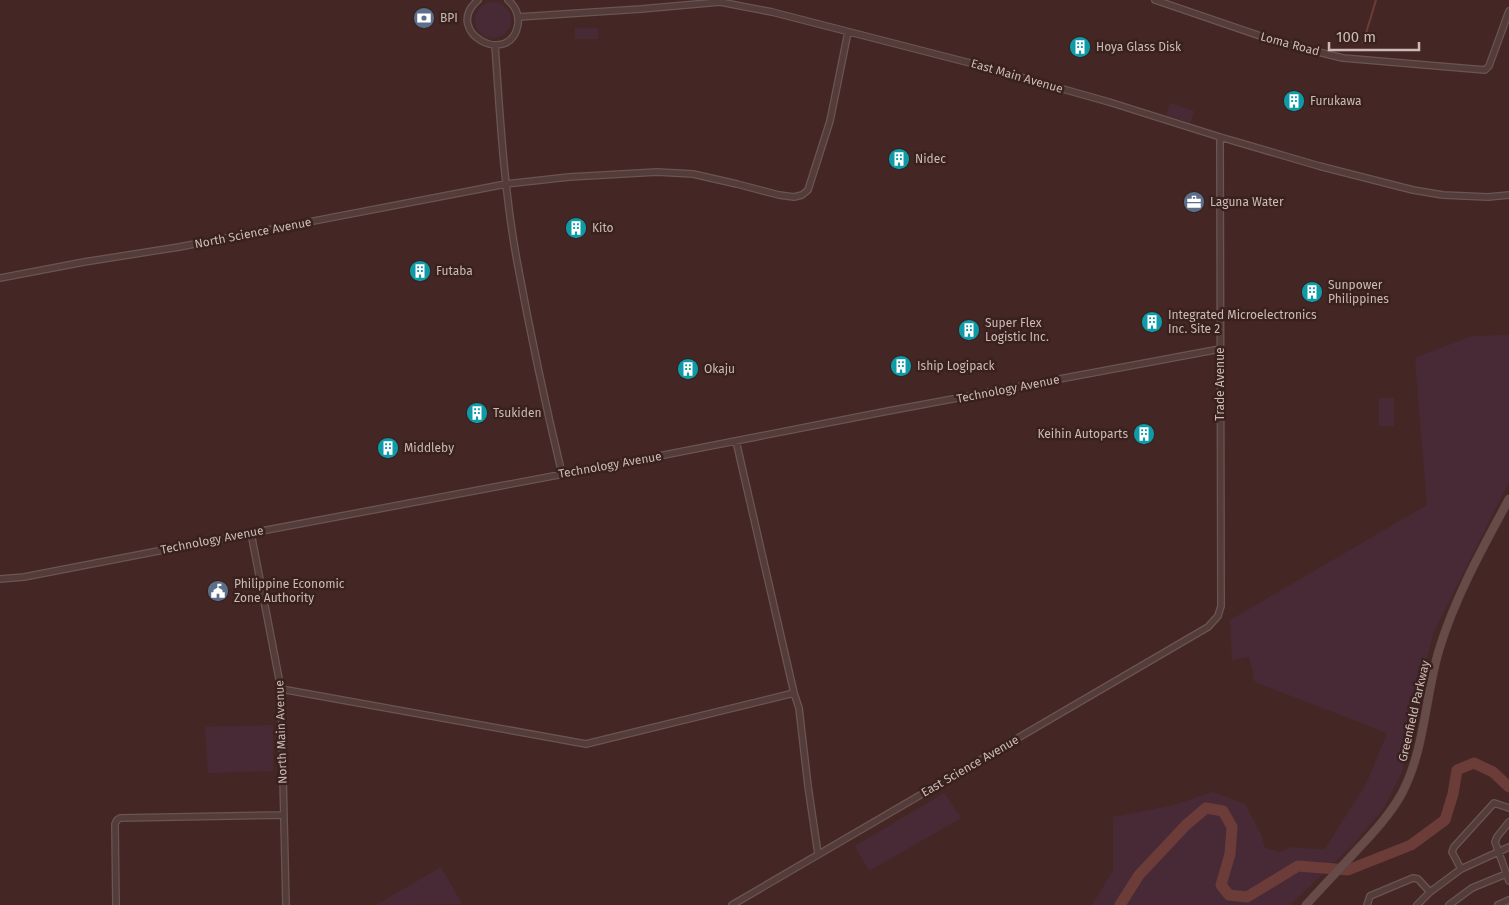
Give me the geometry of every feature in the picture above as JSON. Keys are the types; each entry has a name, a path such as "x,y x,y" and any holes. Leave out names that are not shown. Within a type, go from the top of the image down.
{"main road":[{"name":"Greenfield Parkway","path":"1306,905 1385,819 1402,794 1412,772 1439,651 1450,619 1485,543 1509,499"}],"street":[{"path":"478,0 468,15 470,30 478,40 495,45 505,42 516,29 518,17 514,6 508,0"},
{"name":"Loma Road","path":"1155,0 1281,44 1343,58 1485,70 1490,66 1509,11"},
{"name":"East Main Avenue","path":"518,17 614,12 720,2 772,12 974,64 1109,102 1319,166 1414,190 1452,196 1488,197 1509,195"},
{"name":"North Science Avenue","path":"0,278 179,247 506,184 569,177 657,172 693,174 779,195 802,196 808,190 830,121 848,32"},
{"path":"495,45 506,184 517,260 543,393 562,474"},
{"name":"Trade Avenue","path":"1208,627 1218,616 1221,606 1220,137"},
{"name":"Technology Avenue","path":"0,579 24,577 1220,349"},
{"path":"736,441 799,708 818,854"},
{"name":"North Main Avenue","path":"251,533 281,689 286,905"},
{"name":"East Science Avenue","path":"732,905 1122,679 1208,627"},
{"path":"281,689 586,744 794,693"},
{"path":"1460,869 1452,852 1454,847 1494,803 1509,808"},
{"path":"116,905 116,824 120,818 284,815"},
{"path":"1509,822 1496,839 1495,845 1509,881"},
{"path":"1417,905 1430,892 1460,869 1509,847"},
{"path":"1449,905 1472,888 1506,874"},
{"path":"1367,905 1370,896 1413,878 1418,879 1430,892"},
{"path":"1498,905 1509,900"}],"shaded area":[{"path":"493,2 500,3 506,7 510,13 510,27 506,33 500,37 493,38 486,37 480,33 476,27 475,20 476,13 480,7 486,3"},
{"path":"575,28 598,28 598,39 575,39"},
{"path":"1170,103 1194,111 1190,123 1166,115"},
{"path":"1509,335 1509,482 1433,634 1424,671 1413,735 1402,772 1383,809 1353,845 1290,905 1092,905 1113,871 1113,817 1174,805 1213,792 1245,804 1261,834 1265,848 1279,852 1292,847 1325,849 1367,782 1387,733 1255,682 1249,657 1232,660 1230,620 1427,505 1415,358 1472,336"},
{"path":"1379,398 1394,398 1394,426 1379,426"},
{"path":"273,725 273,771 208,773 205,727"},
{"path":"944,793 961,818 869,871 855,846"},
{"path":"441,867 462,904 376,905"}],"waterway":[{"path":"1363,43 1376,0"},
{"path":"1120,905 1139,875 1186,825 1206,808 1223,811 1232,827 1230,854 1221,885 1229,895 1247,897 1298,866 1348,870 1411,845 1445,820 1453,794 1457,770 1474,763 1493,772 1509,787"}],"place":[{"name":"BPI","path":"424,18"},
{"name":"Hoya Glass Disk","path":"1080,47"},
{"name":"Furukawa","path":"1294,101"},
{"name":"Nidec","path":"899,159"},
{"name":"Laguna Water","path":"1194,202"},
{"name":"Kito","path":"576,228"},
{"name":"Futaba","path":"420,271"},
{"name":"Sunpower Philippines","path":"1312,292"},
{"name":"Integrated Microelectronics Inc. Site 2","path":"1152,322"},
{"name":"Super Flex Logistic Inc.","path":"969,330"},
{"name":"Iship Logipack","path":"901,366"},
{"name":"Okaju","path":"688,369"},
{"name":"Tsukiden","path":"477,413"},
{"name":"Keihin Autoparts","path":"1144,434"},
{"name":"Middleby","path":"388,448"},
{"name":"Philippine Economic Zone Authority","path":"218,591"}]}
